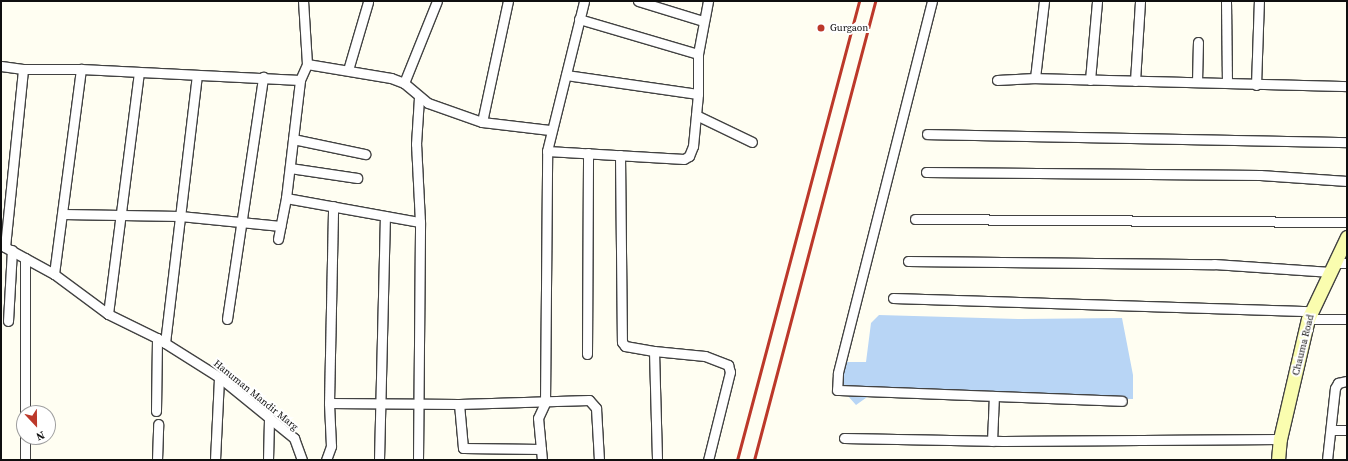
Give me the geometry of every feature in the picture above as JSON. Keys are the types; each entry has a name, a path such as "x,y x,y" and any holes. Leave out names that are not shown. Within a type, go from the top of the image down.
{"street":[{"path":"278,238 286,198 300,80 307,64 303,1"},
{"path":"404,83 437,1"},
{"path":"482,122 508,1"},
{"path":"542,460 538,418 545,403 547,151 550,130 566,75 584,1"},
{"path":"638,1 703,21"},
{"path":"547,151 684,159 689,156 693,146 698,94 698,54 703,21 708,1"},
{"path":"932,1 838,373 837,390 1122,400"},
{"path":"1035,78 1044,1"},
{"path":"1090,80 1097,1"},
{"path":"1135,81 1140,1"},
{"path":"1226,1 1227,83"},
{"path":"1256,85 1259,1"},
{"path":"348,70 368,2"},
{"path":"579,19 698,54"},
{"path":"1197,82 1198,42"},
{"path":"307,64 348,70 404,83 428,102 482,122 550,130"},
{"path":"1,66 23,69 81,68 139,73 263,77 300,80"},
{"path":"54,274 81,68"},
{"path":"8,321 6,247 23,69"},
{"path":"108,314 139,73"},
{"path":"566,75 698,94"},
{"path":"156,411 161,340 180,216 197,76"},
{"path":"227,319 263,77"},
{"path":"997,80 1035,78 1256,85 1347,86"},
{"path":"418,460 420,404 420,222 416,144 419,96"},
{"path":"696,115 752,142"},
{"path":"927,134 1347,142"},
{"path":"293,139 366,154"},
{"path":"587,354 588,153"},
{"path":"620,155 622,341 625,346 654,351 705,356 728,365 730,372 708,460"},
{"path":"290,168 357,178"},
{"path":"926,172 1236,175 1347,181"},
{"path":"286,198 420,222"},
{"path":"326,460 331,446 330,402 333,206"},
{"path":"62,214 180,216 281,226"},
{"path":"379,460 379,404 385,216"},
{"path":"916,219 1347,222"},
{"name":"Chauma Road","path":"1278,460 1280,439 1310,315 1338,266 1347,237"},
{"name":"Hanuman Mandir Marg","path":"6,247 54,274 108,314 161,340 219,377 294,438 302,460"},
{"path":"25,258 25,405"},
{"path":"908,261 1338,266"},
{"path":"893,298 1310,315 1347,318"},
{"path":"654,351 657,460"},
{"path":"215,460 219,377"},
{"path":"1327,460 1335,388 1338,383 1347,381"},
{"path":"992,440 994,396"},
{"path":"330,402 379,404 459,404 592,402 596,408 599,460"},
{"path":"459,404 463,448 541,449"},
{"path":"268,460 269,418"},
{"path":"157,460 158,424"},
{"path":"1331,430 1347,430"},
{"path":"844,438 992,440 1280,439"},
{"path":"25,445 25,460"}],"water":[{"path":"879,315 1020,319 1122,318 1133,375 1133,399 870,395 856,405 839,386 846,362 866,362 871,323"}],"railway":[{"path":"737,460 859,1"},
{"path":"754,460 875,1"}],"place":[{"name":"Gurgaon","path":"821,28"}]}
